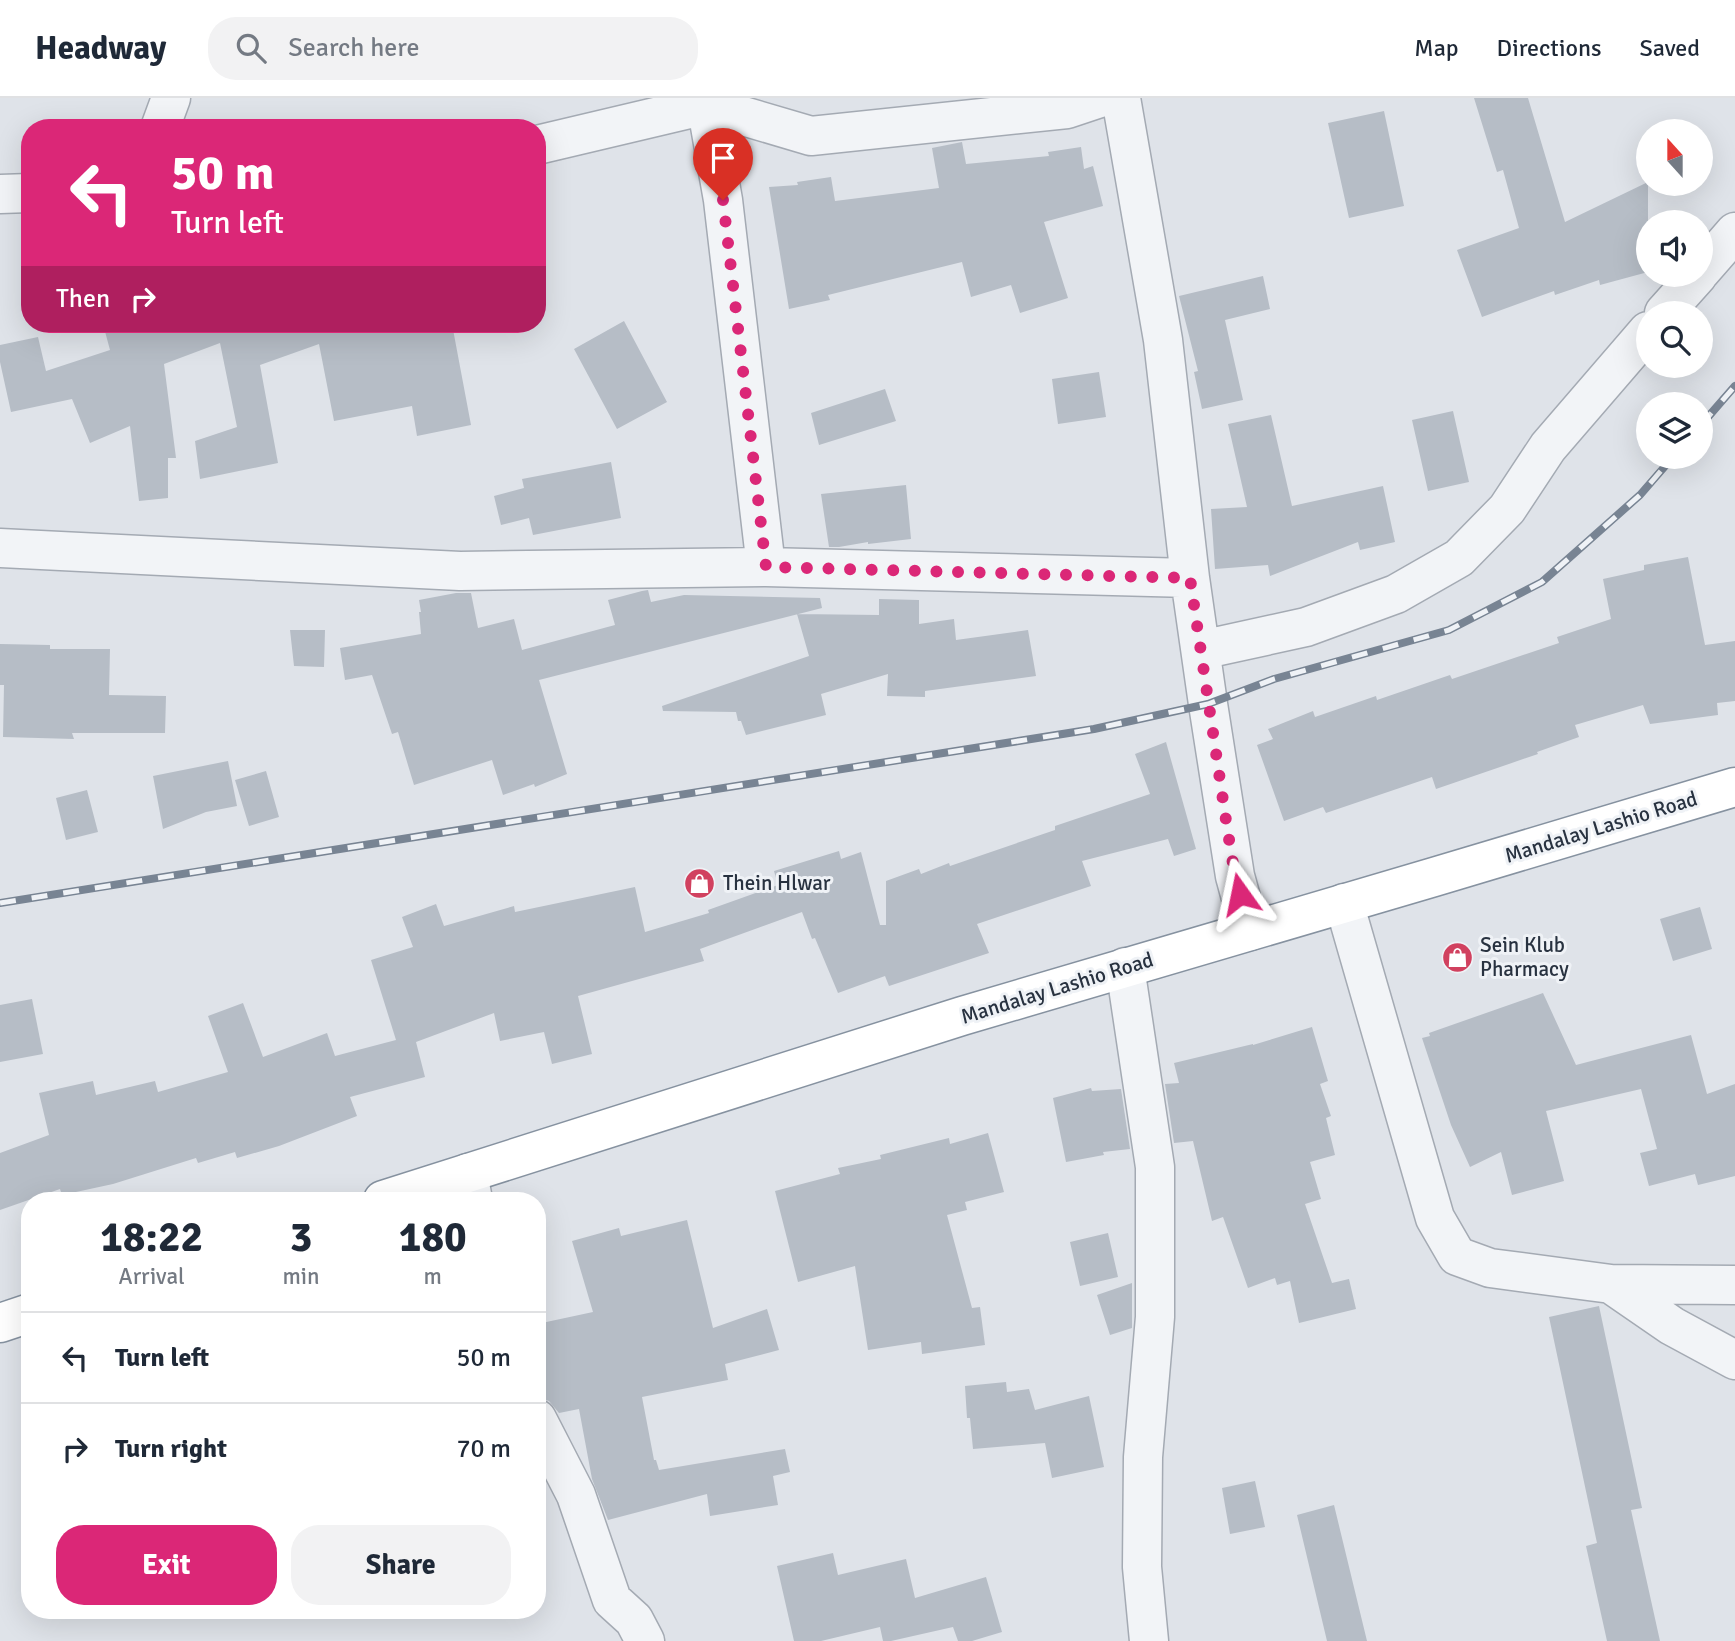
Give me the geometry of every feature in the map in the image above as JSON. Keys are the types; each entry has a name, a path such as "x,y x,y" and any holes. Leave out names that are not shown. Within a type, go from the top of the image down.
{"highway":[{"name":"Mandalay Lashio Road","path":"437,1192 470,1187 962,1016 1735,787"},
{"path":"0,1323 21,1316"}],"street":[{"path":"163,119 171,98"},
{"path":"546,143 706,101 810,136 1067,109 1100,98"},
{"path":"1121,98 1163,340 1190,578 1235,876 1250,931"},
{"path":"706,101 723,200 766,567"},
{"path":"0,194 21,193"},
{"path":"1713,257 1735,232"},
{"path":"1674,301 1687,287"},
{"path":"1201,650 1306,627 1396,594 1459,558 1507,509 1548,447 1636,345"},
{"path":"0,548 460,571 766,567 1190,578"},
{"path":"1344,903 1435,1218 1457,1256 1490,1268 1611,1284 1735,1285"},
{"path":"1125,967 1155,1167 1155,1317 1142,1470 1142,1567 1149,1641"},
{"path":"1611,1284 1672,1326 1735,1360"},
{"path":"546,1437 576,1495 612,1600 634,1620 645,1641"}],"building":[{"path":"1474,98 1528,98 1565,222 1636,188 1636,196 1648,196 1648,210 1636,210 1636,275 1600,285 1599,280 1555,295 1554,291 1482,317 1457,250 1519,228 1503,170 1497,172"},
{"path":"1384,111 1404,206 1349,218 1328,123"},
{"path":"962,142 966,164 1049,156 1048,152 1081,147 1084,169 1093,166 1103,206 1044,222 1068,298 1020,313 1011,285 971,297 962,262 828,295 830,300 789,309 769,187 798,185 797,182 831,177 835,201 939,188 932,148"},
{"path":"1263,276 1270,309 1225,320 1243,400 1202,409 1194,372 1198,371 1179,296"},
{"path":"624,321 667,402 617,429 574,349"},
{"path":"105,333 454,333 471,425 417,436 412,406 334,421 319,344 260,365 278,463 200,479 195,441 237,427 220,343 164,364 176,458 168,458 168,498 139,501 130,426 90,443 72,399 11,412 0,362 0,345 38,337 46,371 110,350"},
{"path":"1099,372 1106,417 1058,424 1052,379"},
{"path":"885,389 896,421 819,445 811,413"},
{"path":"1453,411 1469,482 1428,491 1412,420"},
{"path":"1271,415 1292,506 1383,486 1395,542 1360,550 1358,542 1270,576 1268,565 1215,569 1211,509 1247,507 1228,424"},
{"path":"611,462 621,518 533,535 529,518 501,525 494,496 524,488 522,479"},
{"path":"906,485 911,539 829,547 821,494"},
{"path":"1688,557 1705,645 1735,641 1735,701 1717,703 1718,715 1650,724 1643,705 1575,725 1579,737 1436,789 1432,777 1326,813 1323,807 1284,821 1257,745 1273,739 1268,729 1313,711 1315,717 1376,696 1377,700 1450,675 1452,679 1559,643 1557,637 1611,619 1603,579 1644,570 1644,565"},
{"path":"648,590 651,602 684,595 820,598 822,608 539,680 567,774 535,787 534,784 503,795 492,760 414,785 398,732 392,734 372,675 345,680 340,648 421,634 419,600 471,593 478,628 514,619 522,650 615,625 608,600"},
{"path":"879,599 919,600 919,624 954,619 956,640 1028,630 1036,676 925,691 925,697 887,696 888,674 821,694 826,715 746,735 736,712 663,711 662,706 809,656 797,614 879,615"},
{"path":"290,630 325,630 324,667 294,666"},
{"path":"0,644 50,645 50,649 110,649 109,695 166,696 165,733 72,733 74,739 3,737 4,685 0,685"},
{"path":"1166,742 1196,849 1174,856 1168,839 1082,861 1091,886 977,924 989,953 889,986 885,976 838,993 802,912 700,949 704,961 578,996 592,1054 552,1064 544,1032 500,1041 494,1013 416,1042 425,1077 350,1097 357,1116 279,1146 237,1158 235,1152 198,1163 196,1158 113,1184 76,1192 61,1192 60,1189 51,1192 21,1192 21,1203 0,1210 0,1153 49,1135 39,1093 93,1081 96,1095 155,1081 158,1092 228,1072 208,1016 243,1003 263,1057 327,1033 335,1056 396,1040 371,960 413,947 402,917 436,904 444,926 514,906 515,912 635,887 645,932 709,913 708,910 778,885 774,871 839,851 841,859 861,852 880,925 886,925 886,881 919,869 921,874 949,863 950,866 1150,794 1135,754"},
{"path":"228,761 237,806 206,812 163,829 153,776"},
{"path":"266,771 279,817 249,826 235,780"},
{"path":"87,790 98,832 66,840 56,798"},
{"path":"1700,907 1712,949 1673,961 1660,919"},
{"path":"1543,993 1576,1065 1691,1035 1707,1094 1735,1084 1735,1176 1698,1185 1695,1174 1649,1186 1640,1153 1657,1149 1641,1089 1546,1111 1564,1181 1512,1195 1501,1152 1470,1167 1451,1125 1422,1038 1430,1036 1429,1033"},
{"path":"32,999 43,1054 0,1062 0,1005"},
{"path":"1312,1027 1328,1081 1320,1084 1331,1116 1326,1118 1335,1155 1310,1162 1321,1199 1305,1204 1332,1283 1349,1279 1356,1309 1299,1323 1290,1281 1277,1285 1275,1278 1248,1288 1223,1217 1212,1221 1193,1141 1174,1143 1165,1084 1179,1083 1174,1063 1253,1045"},
{"path":"1091,1088 1092,1091 1121,1089 1130,1149 1103,1152 1104,1155 1066,1162 1053,1098"},
{"path":"988,1133 1004,1192 965,1202 967,1210 947,1215 972,1308 980,1307 985,1345 922,1354 921,1342 868,1350 855,1266 798,1282 775,1191 840,1174 838,1168 881,1159 880,1155 949,1138 950,1144"},
{"path":"687,1220 713,1328 767,1309 779,1350 725,1364 728,1380 642,1397 654,1460 659,1470 785,1449 790,1472 773,1476 778,1505 710,1516 707,1494 608,1520 592,1479 579,1409 559,1413 546,1400 546,1322 593,1312 572,1241 619,1228 621,1236"},
{"path":"1108,1233 1118,1277 1080,1286 1070,1242"},
{"path":"1132,1283 1132,1328 1110,1335 1097,1295"},
{"path":"1599,1306 1642,1508 1631,1510 1660,1641 1607,1641 1586,1546 1597,1543 1549,1317"},
{"path":"1006,1382 1007,1392 1029,1389 1035,1410 1089,1396 1104,1467 1052,1478 1045,1443 973,1449 965,1386"},
{"path":"1255,1481 1265,1527 1230,1534 1222,1488"},
{"path":"1334,1505 1367,1641 1327,1641 1297,1515"},
{"path":"833,1553 838,1575 906,1559 915,1598 986,1577 1002,1632 972,1641 958,1641 953,1627 883,1641 880,1627 821,1641 794,1641 777,1566"}],"railway":[{"path":"1713,411 1735,386"},
{"path":"0,903 1094,729 1208,704 1274,679 1449,630 1542,582 1640,495 1663,469"}],"place":[{"name":"Thein Hlwar","path":"700,883"},
{"name":"Sein Klub Pharmacy","path":"1457,957"}],"route":[{"path":"723,200 766,567 1190,578 1227,827 1240,894"}]}
